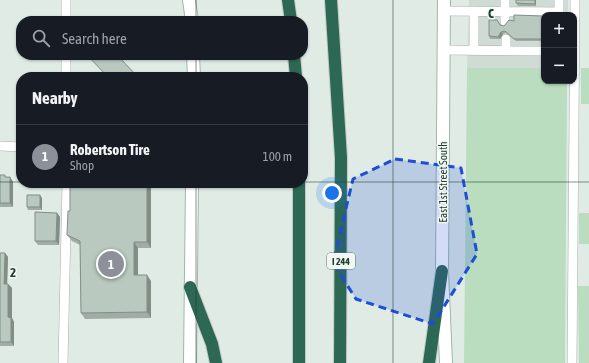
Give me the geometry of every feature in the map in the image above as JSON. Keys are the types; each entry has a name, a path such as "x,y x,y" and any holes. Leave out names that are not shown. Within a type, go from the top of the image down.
{"highway":[{"path":"288,0 290,16"},
{"name":"I 244","path":"331,0 341,158 340,363"},
{"path":"294,60 296,72"},
{"path":"299,188 299,363"},
{"path":"429,363 442,271"},
{"path":"190,287 212,344 216,363"}],"main road":[{"path":"189,0 191,16"},
{"name":"East 1st Street South","path":"444,6 442,271 446,363"},
{"path":"193,60 194,72"},
{"path":"190,363 192,188"}],"lane":[{"path":"66,0 66,16"},
{"path":"505,0 505,22"},
{"path":"559,0 559,12"},
{"path":"572,363 575,0"},
{"path":"444,6 474,11 541,13"},
{"path":"474,11 474,50"},
{"path":"506,39 506,50"},
{"path":"444,50 541,51"},
{"path":"66,60 66,72"},
{"path":"0,146 16,147"},
{"path":"63,363 66,188"}],"highlighted area":[{"path":"395,159 461,168 477,254 433,324 356,299 333,263 353,179"}],"shaded area":[{"path":"469,0 568,0 568,12 541,12 541,68 467,68"}],"green space":[{"path":"467,68 541,68 541,84 567,84 565,363 464,363"},
{"path":"581,68 589,68 589,104 581,104"},
{"path":"579,213 589,213 589,244 579,244"},
{"path":"578,286 589,286 589,363 579,363"}],"building":[{"path":"516,0 535,0 535,4 516,3"},
{"path":"514,15 541,16 541,39 514,39 505,31 501,32 498,37 489,36 489,20 497,20 500,25 504,26 509,20 514,21"},
{"path":"92,60 122,60 133,72 103,72"},
{"path":"0,175 10,177 10,203 0,203"},
{"path":"70,188 147,188 147,242 134,242 134,275 147,275 147,312 81,313 80,241 67,235 68,211 70,211"},
{"path":"27,195 40,195 40,207 27,207"},
{"path":"35,212 57,213 56,241 35,241"},
{"path":"0,253 5,253 4,284 8,284 8,317 11,318 11,342 0,342"}],"place":[{"name":"Robertson Tire","path":"111,264"}]}
